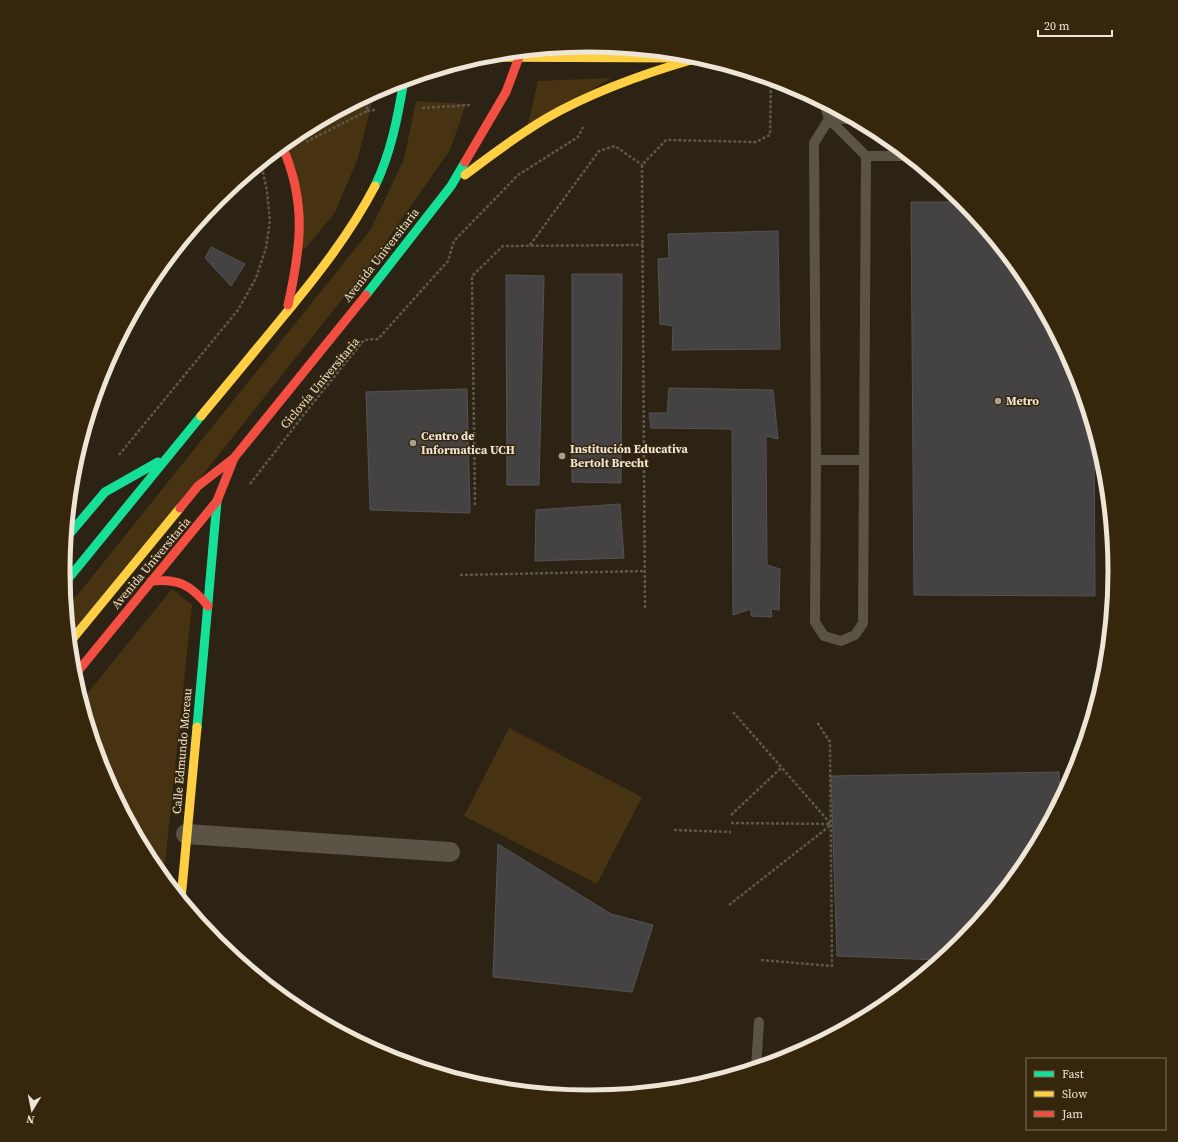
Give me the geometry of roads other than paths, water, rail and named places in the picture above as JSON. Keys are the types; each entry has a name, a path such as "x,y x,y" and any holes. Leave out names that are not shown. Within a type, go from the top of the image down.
{"main road":[{"path":"538,55 668,58"},
{"path":"647,55 650,58"},
{"name":"Avenida Universitaria","path":"74,637 198,486 234,458 388,268 451,186 500,103 519,56"},
{"path":"451,186 486,157 524,131 563,108 620,82 659,68 686,61"},
{"path":"70,576 332,254 371,194 393,135 403,87"},
{"path":"284,151 294,177 299,221 297,265 286,312"},
{"path":"71,532 105,492 167,457"},
{"name":"Avenida Universitaria","path":"79,669 217,501 234,458"},
{"name":"Calle Edmundo Moreau","path":"182,892 217,501"},
{"path":"151,580 174,580 188,585 199,594 208,606"}],"street":[{"path":"186,834 450,852"}],"lane":[{"path":"826,110 829,119 866,156 901,156"},
{"path":"831,112 829,119 814,143 816,460 815,622 824,636 841,641 855,635 863,623 866,156"},
{"path":"829,119 843,119"},
{"path":"816,460 864,460"},
{"path":"756,1062 759,1022"}],"place":[{"name":"Metro","path":"998,401"},
{"name":"Centro de Informatica UCH","path":"413,443"},
{"name":"Institución Educativa Bertolt Brecht","path":"562,456"}]}
